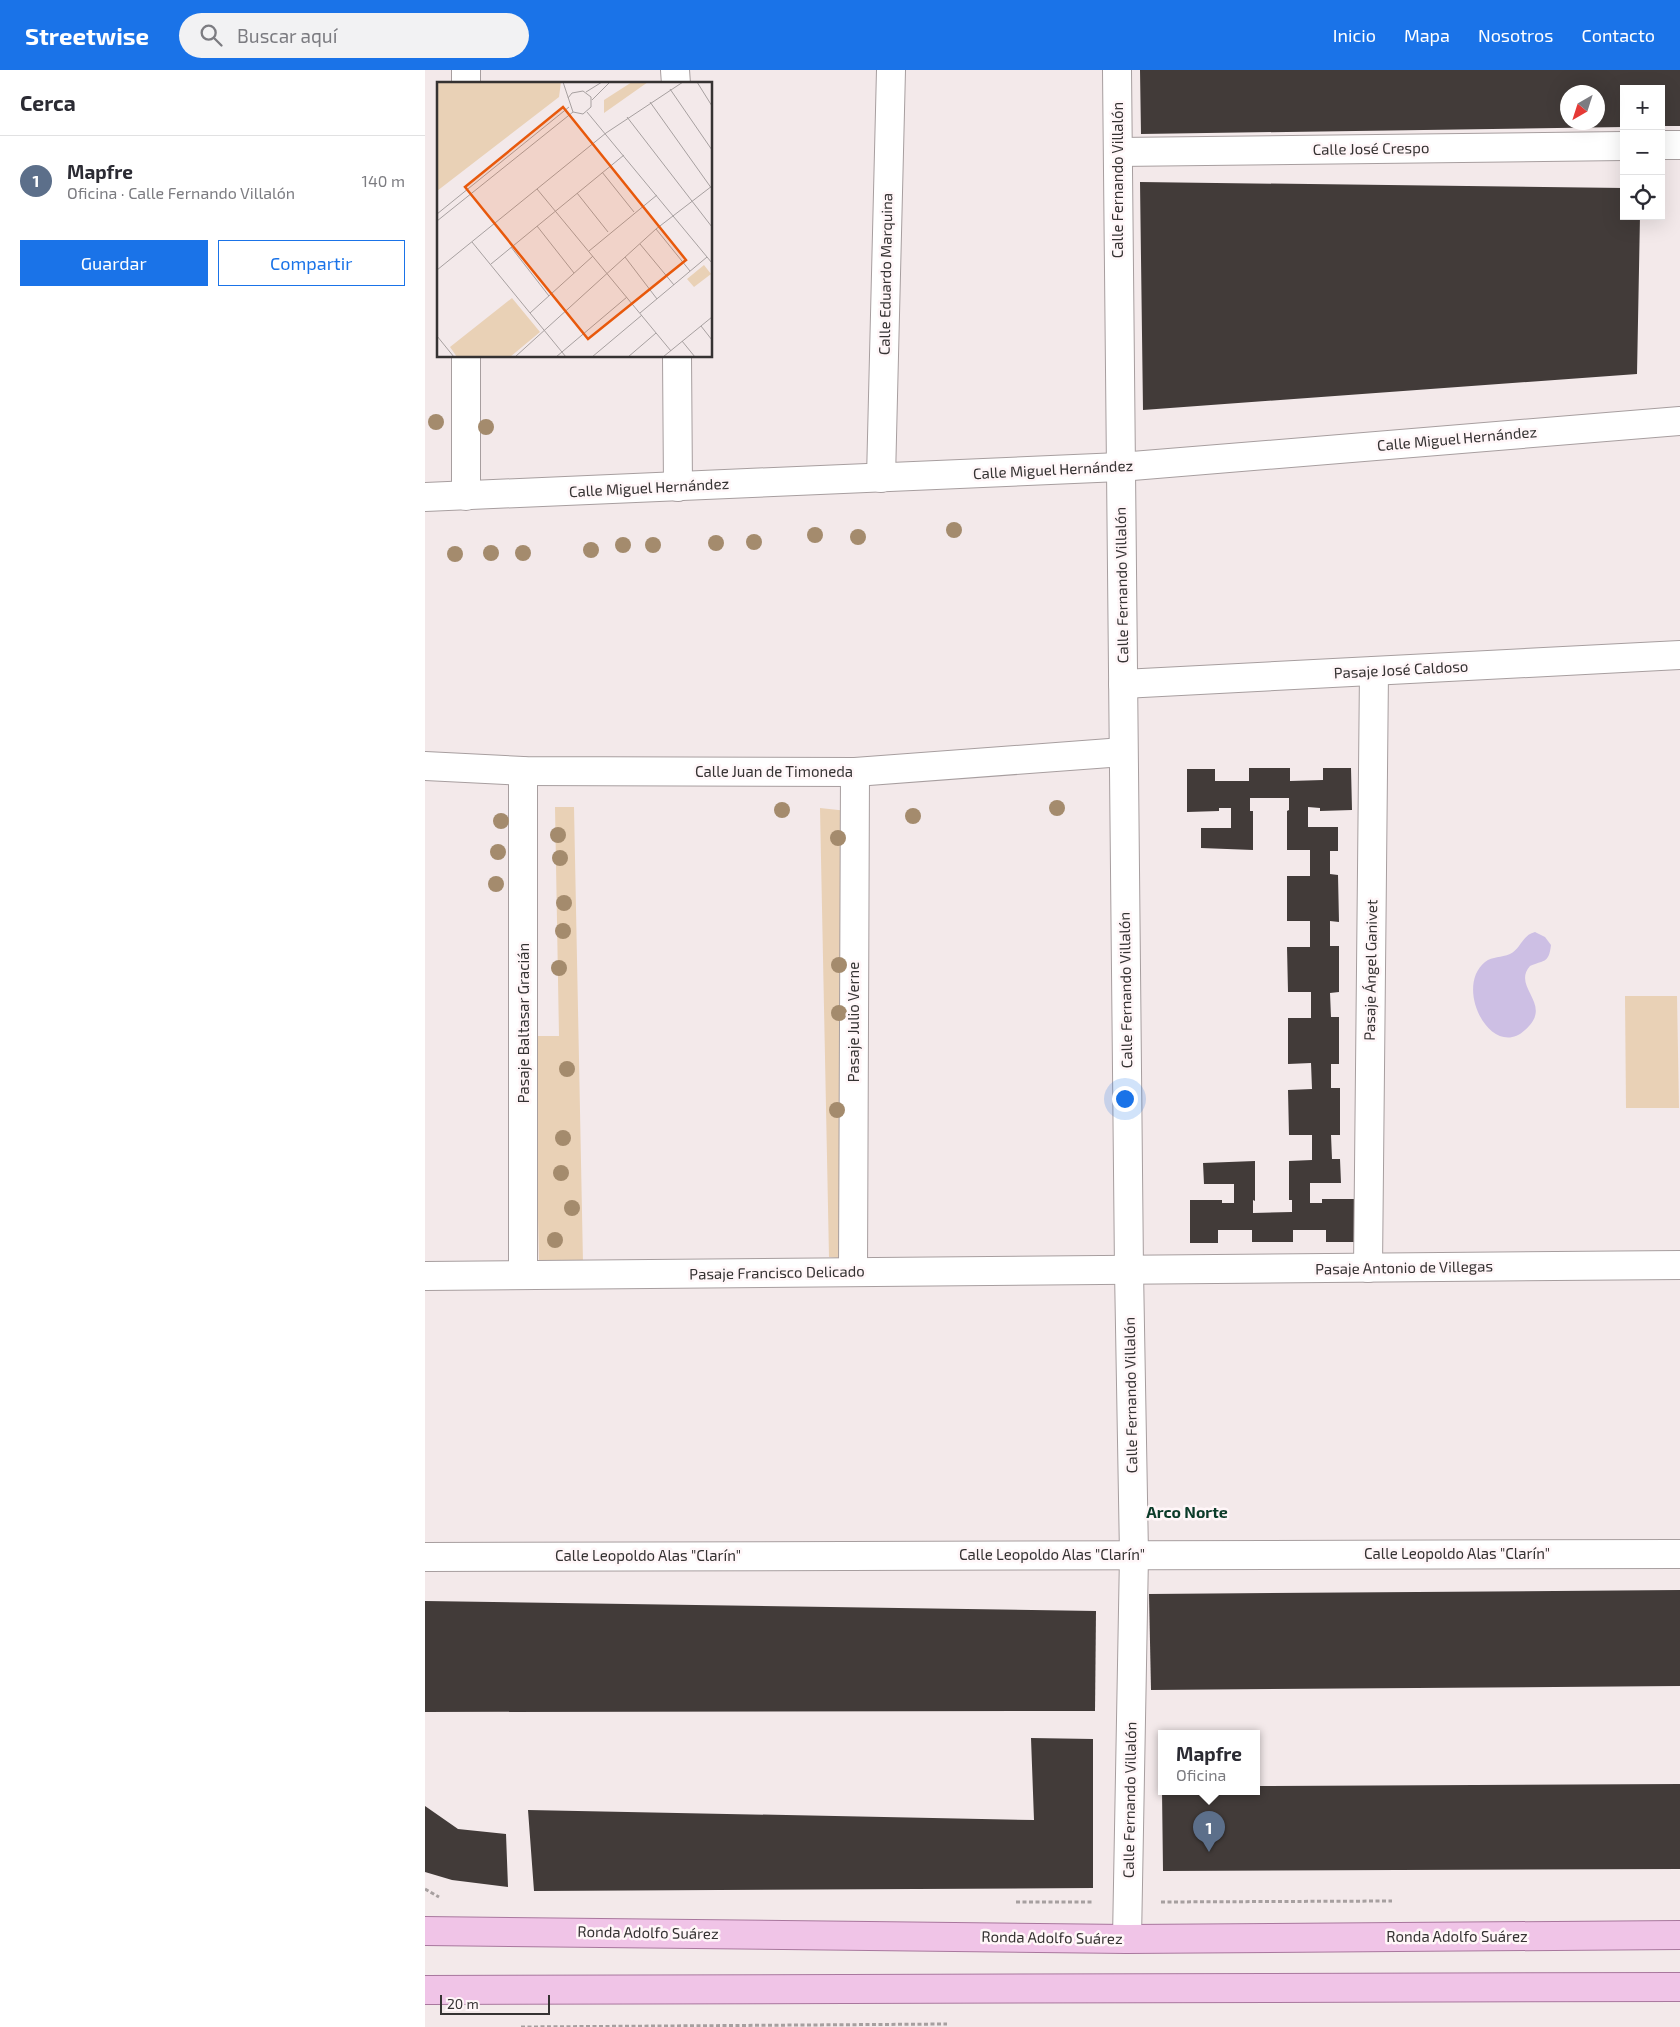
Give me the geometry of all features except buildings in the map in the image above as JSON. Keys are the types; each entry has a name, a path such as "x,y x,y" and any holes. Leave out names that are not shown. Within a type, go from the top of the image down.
{"main road":[{"name":"Ronda Adolfo Suárez","path":"425,1931 1127,1939 1680,1935"},
{"path":"425,1990 1680,1987"}],"street":[{"name":"Calle Eduardo Marquina","path":"881,478 891,70"},
{"name":"Calle Fernando Villalón","path":"1117,70 1123,752 1134,1555 1127,1939"},
{"path":"1665,145 1680,145"},
{"name":"Calle José Crespo","path":"1118,152 1620,146"},
{"path":"466,358 466,496"},
{"path":"677,358 678,487"},
{"name":"Calle Miguel Hernández","path":"425,497 1120,467 1680,421"},
{"name":"Pasaje José Caldoso","path":"1123,684 1680,655"},
{"name":"Pasaje Ángel Ganivet","path":"1368,1268 1374,671"},
{"name":"Calle Juan de Timoneda","path":"425,766 523,771 855,772 1123,752"},
{"name":"Pasaje Baltasar Gracián","path":"523,771 523,1275"},
{"name":"Pasaje Julio Verne","path":"853,1272 855,772"},
{"name":"Pasaje Antonio de Villegas","path":"1129,1270 1680,1265"},
{"name":"Pasaje Francisco Delicado","path":"425,1276 1129,1270"},
{"name":"Calle Leopoldo Alas \"Clarín\"","path":"425,1557 1680,1554"}],"path":[{"path":"425,1889 445,1901"},
{"path":"1009,1902 1394,1902"}],"shaded area":[{"path":"555,807 574,807 583,1263 539,1263 534,1036 559,1036"},
{"path":"820,808 866,813 858,1260 829,1257"},
{"path":"1535,932 1545,937 1551,945 1547,958 1530,966 1526,974 1525,982 1535,1004 1536,1012 1533,1021 1525,1030 1512,1037 1500,1036 1489,1029 1475,1003 1473,988 1476,974 1485,962 1514,952 1527,936"},
{"path":"1625,996 1677,996 1679,1108 1626,1108"}],"place":[{"name":"Mapfre","path":"1209,1852"}],"district":[{"name":"Arco Norte","path":"1187,1512"}]}
